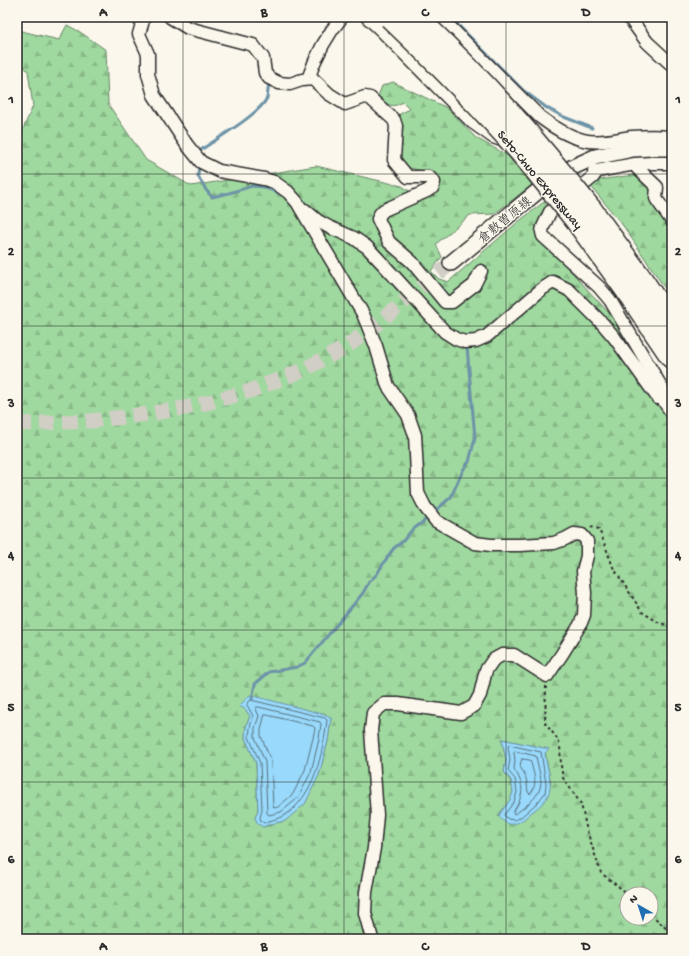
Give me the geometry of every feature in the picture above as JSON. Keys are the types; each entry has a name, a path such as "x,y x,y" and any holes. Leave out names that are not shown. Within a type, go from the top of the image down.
{"highway":[{"name":"Seto-Chuo Expressway","path":"390,17 423,48 526,158 584,216 641,279 672,325"},
{"name":"Seto-Chuo Expressway","path":"416,17 488,90 539,146 584,216 626,289 672,357"}],"street":[{"path":"144,17 139,34 148,54 148,74 154,95 187,145 201,162 219,171 274,182 288,192 297,202 363,314 376,346 388,386 408,415 416,435 418,493 425,507 436,521 475,543 491,545 554,543 574,534 582,535 587,541 587,556 583,571 585,594 584,615 573,637 547,676 514,655 502,655 493,660 486,670 480,695 474,706 461,713 398,704 384,704 373,713 371,730 377,815 374,848 366,892 365,913 372,939"},
{"path":"170,17 188,28 254,45 263,58 265,73 269,78 279,83 290,84 302,80 313,79 329,94 345,104 365,97 370,98 394,120 396,126 394,160 408,177 429,177 434,182 433,187 427,191 384,210 380,214 378,219 390,242 412,262 444,302 452,302 474,285 481,271"},
{"path":"308,79 315,59 325,40 342,17"},
{"path":"366,17 472,122 493,137 562,164"},
{"path":"440,17 549,125 584,140 606,141 654,136 672,138"},
{"path":"629,17 647,42 672,65"},
{"name":"倉敷曽原線","path":"451,263 555,177 575,166 595,157 633,149 672,148"},
{"path":"668,394 664,392 610,300 600,287 543,236 542,232 550,212 593,176 596,171 637,164 672,163"},
{"path":"637,164 637,168 657,187 656,198 672,221"},
{"path":"300,208 308,212 318,221 343,232 367,247 445,332 456,339 466,342 476,341 487,336 542,288 553,282 570,290 606,327 658,398 668,394"},
{"path":"668,394 665,403 672,413"}],"path":[{"path":"582,535 592,527 599,530 613,567 642,612 658,622 672,627"},
{"path":"547,676 545,724 556,737 560,745 561,766 564,778 581,804 587,830 601,873 619,887"},
{"path":"659,922 672,934"}],"green space":[{"path":"67,25 106,50 108,104 146,160 191,186 316,166 402,186 421,199 439,189 441,182 439,175 410,168 399,157 401,146 398,115 410,109 403,102 392,106 384,102 378,96 382,86 393,82 447,108 476,138 507,155 532,185 494,214 470,215 436,244 442,257 431,271 439,279 448,282 518,222 544,202 549,208 546,211 537,238 566,266 618,323 672,404 672,939 17,939 17,143 33,106 28,71 17,61 17,30 59,40","holes":["245,709 331,718 328,741 319,775 285,821 263,827 255,818 258,810 256,763 245,738 246,727 250,716","502,739 548,749 545,753 551,784 501,812 509,801 513,792 511,783 504,772 506,760"]},
{"path":"638,175 650,188 651,204 672,232 672,299 624,227 590,185 599,180"}],"water":[{"path":"250,695 327,715 331,718 328,741 319,775 305,804 285,821 263,827 258,824 255,818 258,810 256,763 245,738 246,727 250,716 245,709 239,706"},
{"path":"502,739 549,749 545,753 550,778 548,796 540,806 524,819 512,824 503,821 499,816 510,800 513,792 511,780 504,772 506,760"}],"waterway":[{"path":"450,17 524,91 547,108 564,117 592,128"},
{"path":"198,152 236,127 255,112 267,98 269,82"},
{"path":"199,164 198,176 212,197 252,186 264,187 283,195"},
{"path":"435,511 451,497 463,470 469,462 475,438 467,347"},
{"path":"252,699 255,684 269,672 297,667 305,663 363,593 369,582 377,574 394,548 403,541 411,531 428,518"}],"tunnel":[{"path":"17,424 90,421 148,414 195,406 250,391 301,371 346,347 372,328 451,263"}]}
